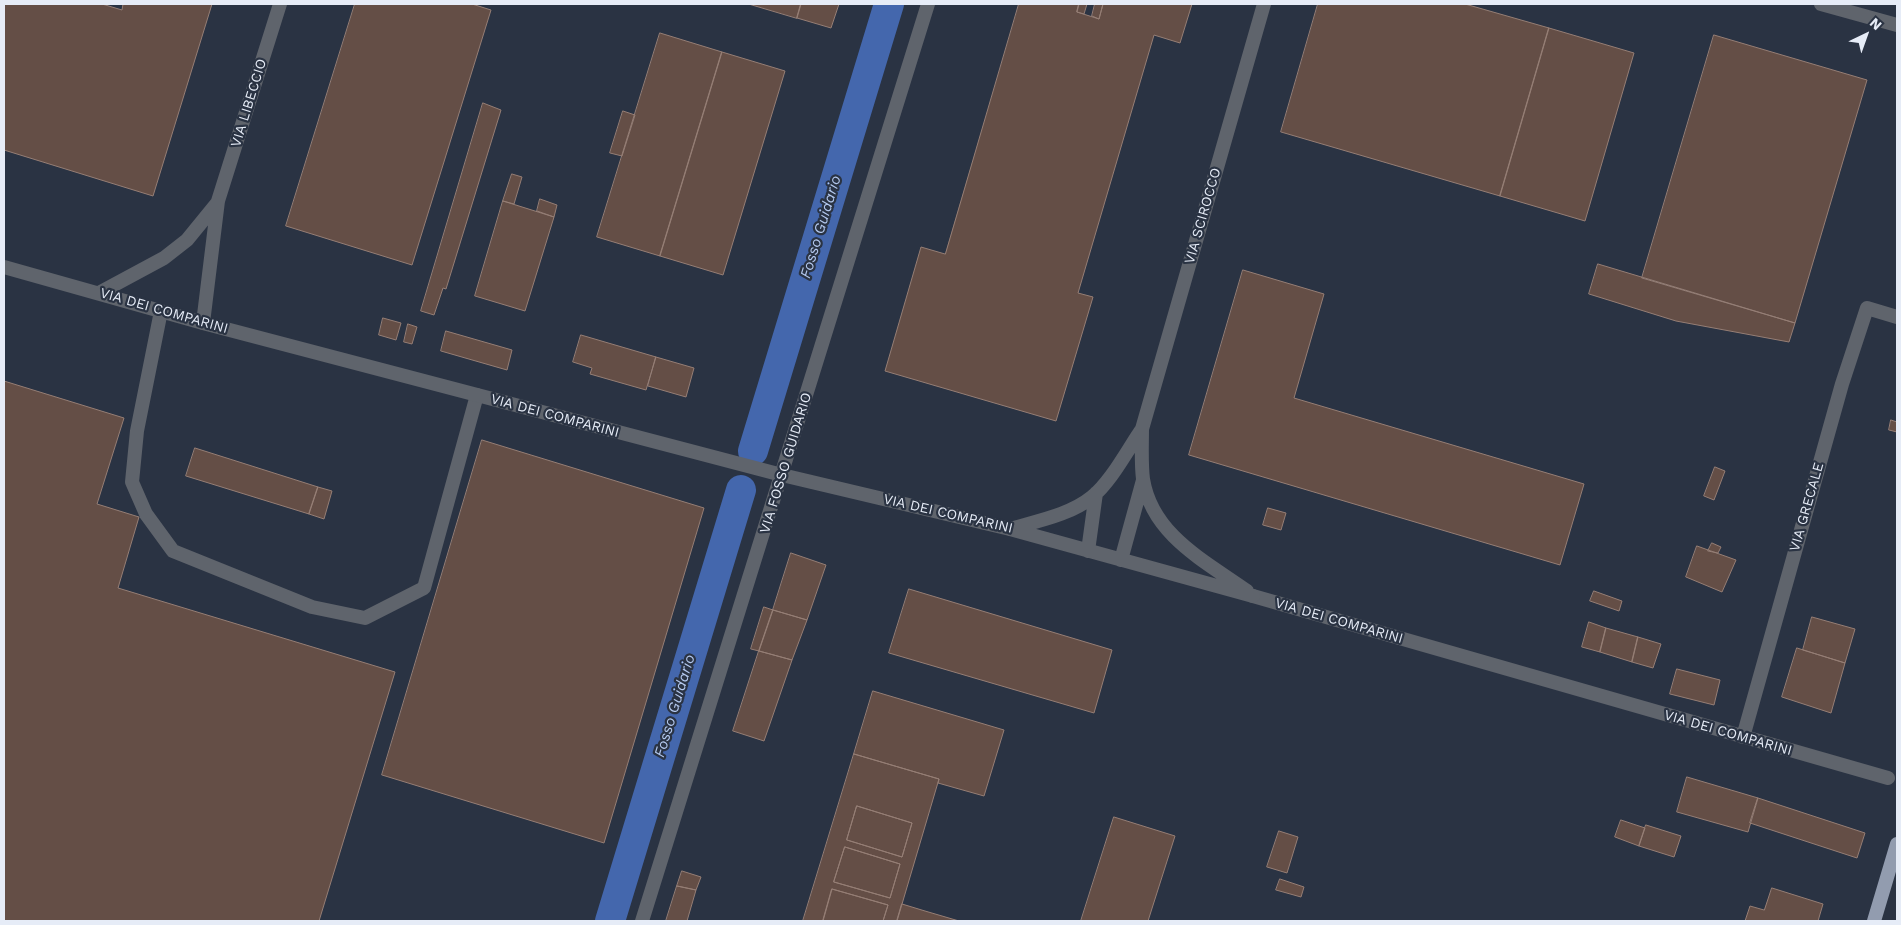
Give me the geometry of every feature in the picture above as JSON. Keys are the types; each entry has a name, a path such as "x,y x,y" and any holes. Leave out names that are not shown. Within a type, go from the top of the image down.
{"highway":[{"path":"1874,921 1897,844"}],"street":[{"name":"VIA LIBECCIO","path":"203,323 218,202 280,4"},
{"name":"VIA FOSSO GUIDARIO","path":"642,921 928,4"},
{"name":"VIA SCIROCCO","path":"1121,560 1143,479 1142,429 1264,4"},
{"path":"1821,4 1897,24"},
{"name":"VIA LIBECCIO","path":"99,293 172,252 187,240 218,202"},
{"name":"VIA DEI COMPARINI","path":"4,267 203,323 782,475 1010,529 1253,596 1888,778"},
{"name":"VIA GRECALE","path":"1742,737 1842,384 1867,308 1897,317"},
{"path":"160,311 137,431 132,482 146,514 173,551 312,607 365,618 424,588 476,395"},
{"name":"VIA SCIROCCO","path":"1010,529 1070,510 1096,493 1142,429"},
{"name":"VIA SCIROCCO","path":"1143,479 1159,521 1169,533 1203,561 1253,596"},
{"name":"VIA SCIROCCO","path":"1088,551 1096,493"}],"building":[{"path":"4,4 102,4 122,10 123,4 212,4 153,196 4,150"},
{"path":"355,4 472,4 491,10 412,265 286,226"},
{"path":"749,4 801,4 797,18"},
{"path":"801,4 839,4 831,28 797,18"},
{"path":"1019,4 1079,4 1077,12 1099,19 1103,4 1192,4 1180,43 1154,35 1078,293 1093,297 1056,421 885,371 921,247 945,254"},
{"path":"1079,4 1087,4 1084,14 1077,12"},
{"path":"1095,4 1103,4 1099,19 1092,16"},
{"path":"1318,4 1465,4 1549,28 1500,196 1281,132"},
{"path":"1549,28 1634,53 1585,221 1500,196"},
{"path":"660,33 722,52 660,256 597,237"},
{"path":"1714,35 1867,80 1795,323 1642,278"},
{"path":"722,52 785,71 723,275 660,256"},
{"path":"483,103 501,110 446,289 443,288 434,315 421,311"},
{"path":"623,111 635,115 622,156 610,153"},
{"path":"512,174 522,177 514,204 503,201"},
{"path":"540,199 557,205 554,217 537,211"},
{"path":"503,201 554,217 525,311 475,296"},
{"path":"1598,264 1795,323 1789,342 1676,321 1589,294"},
{"path":"1243,270 1324,294 1294,398 1584,484 1560,565 1189,455"},
{"path":"383,318 401,323 396,340 379,335"},
{"path":"408,324 417,327 412,344 404,342"},
{"path":"446,331 512,350 507,370 441,351"},
{"path":"581,335 656,357 646,390 590,374 592,368 573,362"},
{"path":"656,357 694,368 686,397 648,386"},
{"path":"4,381 124,418 97,504 139,517 118,588 395,672 319,921 4,921"},
{"path":"1891,420 1897,422 1897,432 1889,430"},
{"path":"482,440 704,508 604,843 382,775"},
{"path":"195,448 318,487 309,514 186,476"},
{"path":"1715,467 1725,471 1714,500 1704,496"},
{"path":"318,487 332,491 324,519 309,514"},
{"path":"1268,508 1286,513 1281,530 1263,525"},
{"path":"1712,543 1721,547 1718,553 1708,551"},
{"path":"1697,546 1736,560 1722,592 1686,577"},
{"path":"791,553 826,565 807,620 773,610"},
{"path":"909,589 1112,650 1094,713 889,653"},
{"path":"1594,591 1622,601 1619,611 1590,601"},
{"path":"764,607 773,610 759,651 751,649"},
{"path":"773,610 807,620 792,660 759,651"},
{"path":"1812,617 1855,629 1845,663 1803,650"},
{"path":"1589,622 1606,628 1600,652 1582,647"},
{"path":"1606,628 1638,637 1632,662 1600,652"},
{"path":"1638,637 1661,644 1653,668 1632,662"},
{"path":"1797,648 1845,663 1831,713 1782,697"},
{"path":"759,651 792,660 764,741 733,731"},
{"path":"1677,669 1720,680 1714,705 1670,694"},
{"path":"873,691 1004,730 984,796 938,783 939,779 854,754"},
{"path":"854,754 939,779 897,921 883,921 888,905 832,889 823,921 803,921","holes":["857,806 912,823 902,857 847,840","845,847 900,864 890,898 834,882"]},
{"path":"1687,777 1758,798 1748,832 1677,812"},
{"path":"1758,798 1865,833 1857,858 1750,823"},
{"path":"857,806 912,823 902,857 847,840"},
{"path":"1114,817 1175,836 1148,921 1081,921"},
{"path":"1621,820 1645,828 1639,846 1615,837"},
{"path":"1646,825 1681,836 1674,857 1639,846"},
{"path":"1279,831 1298,837 1287,873 1267,867"},
{"path":"845,847 900,864 890,898 834,882"},
{"path":"682,871 701,877 696,890 677,886"},
{"path":"1280,879 1304,887 1301,897 1276,890"},
{"path":"677,886 696,890 687,921 666,921"},
{"path":"1772,888 1823,904 1818,921 1745,921 1750,906 1764,910"},
{"path":"832,889 888,905 883,921 823,921"},
{"path":"902,904 925,911 959,921 897,921"}],"waterway":[{"name":"Fosso Guidario","path":"753,451 889,4"},
{"name":"Fosso Guidario","path":"610,921 741,490"}]}
